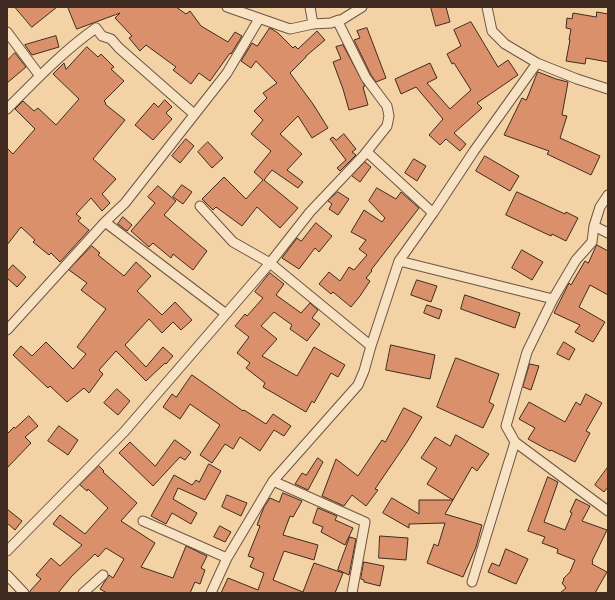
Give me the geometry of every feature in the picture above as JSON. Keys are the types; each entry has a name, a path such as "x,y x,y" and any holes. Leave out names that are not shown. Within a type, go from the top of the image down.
{"street":[{"path":"227,7 290,29 313,24 331,23 339,20 338,22 362,7"},
{"path":"310,7 313,24"},
{"path":"487,7 492,30 505,44 537,63 577,80 608,89"},
{"path":"7,330 105,222 125,203 227,73 259,19"},
{"path":"7,551 124,432 270,263 310,212 367,152 388,126 389,116 387,106 366,78 338,22"},
{"path":"7,109 40,76 83,37 96,28 102,36 111,39 119,48 194,114"},
{"path":"7,32 40,76"},
{"path":"211,593 227,558 273,481 358,385 364,371 370,346 399,261 434,213 474,151 537,63"},
{"path":"367,152 434,213"},
{"path":"608,195 600,207 594,226 592,242 576,260 553,299 527,352 506,426 515,442 608,511"},
{"path":"200,206 233,242 270,263 370,346"},
{"path":"105,222 226,314"},
{"path":"594,226 608,233"},
{"path":"399,261 553,299"},
{"path":"472,582 515,442"},
{"path":"273,481 365,522 352,593"},
{"path":"143,521 227,558"},
{"path":"7,575 24,593"},
{"path":"83,593 103,575"}],"building":[{"path":"15,7 57,7 32,27"},
{"path":"68,7 176,7 186,14 190,11 201,26 228,42 235,32 242,36 231,54 230,53 210,81 199,73 191,84 173,70 176,67 146,45 140,51 129,38 132,36 115,18 120,13 77,29"},
{"path":"431,7 446,7 450,22 436,26"},
{"path":"597,12 608,14 608,62 586,58 585,64 566,61 571,29 566,28 567,18 572,19 573,13 596,17"},
{"path":"471,22 498,67 508,60 518,75 477,103 482,108 454,133 466,144 460,151 446,139 440,145 429,135 443,119 416,87 401,94 395,79 430,63 437,78 427,83 450,109 471,90 454,63 452,64 447,54 461,46 454,30"},
{"path":"270,28 278,33 293,48 295,46 298,49 317,31 325,40 306,56 290,73 313,104 328,128 312,138 298,116 280,134 302,154 287,170 303,182 298,188 272,170 264,180 298,208 280,228 257,207 242,226 216,207 213,210 202,199 224,177 246,199 263,180 254,172 271,151 251,134 263,120 254,111 267,98 263,93 277,83 256,61 251,68 241,61 252,43 257,46"},
{"path":"367,28 386,78 376,82 354,40 360,38 357,31"},
{"path":"56,36 59,47 32,55 25,45"},
{"path":"343,45 365,86 363,87 368,105 349,110 333,62 341,59 336,47"},
{"path":"87,47 98,57 101,54 114,67 111,69 124,81 104,101 106,103 105,104 125,120 93,159 116,179 102,194 110,203 102,211 91,198 76,214 81,218 78,221 89,230 60,262 51,253 49,255 33,242 35,240 21,227 7,245 7,148 13,154 35,129 15,109 23,101 34,111 38,108 56,125 79,99 53,74 64,63 66,69"},
{"path":"15,53 26,67 7,83 7,61"},
{"path":"538,72 568,82 562,115 567,116 560,138 600,156 591,175 547,154 549,151 504,135 522,98 526,100"},
{"path":"165,100 172,107 166,113 172,119 153,140 135,125 154,103 158,107"},
{"path":"344,134 356,149 352,152 356,155 340,171 337,168 346,160 330,139 333,137 336,140"},
{"path":"186,139 194,146 180,163 172,156"},
{"path":"208,142 223,158 212,168 198,152"},
{"path":"485,156 519,176 510,191 476,171"},
{"path":"414,159 426,166 417,181 405,173"},
{"path":"365,162 371,167 360,182 352,176"},
{"path":"182,185 192,192 183,204 173,197"},
{"path":"158,186 176,201 164,215 207,251 193,270 173,254 171,258 153,243 149,247 131,231 155,203 148,197"},
{"path":"377,188 396,199 401,192 419,208 371,270 372,271 366,278 370,281 351,307 333,292 331,294 319,284 329,272 340,281 349,267 354,270 367,255 359,249 366,240 351,232 364,210 382,222 385,218 369,201"},
{"path":"338,192 349,199 338,215 329,209 332,204 328,201"},
{"path":"517,192 565,214 566,212 578,218 566,241 552,234 551,236 506,215"},
{"path":"123,217 132,225 127,231 118,224"},
{"path":"316,223 332,236 319,252 315,248 299,269 282,258 297,238 301,241"},
{"path":"597,245 608,251 608,295 590,285 579,307 605,322 593,342 575,332 580,325 554,313 569,283 571,285 585,261 588,263"},
{"path":"92,246 100,253 98,255 124,276 136,262 151,276 137,291 162,315 175,302 192,320 181,330 173,322 162,333 149,319 125,345 146,367 163,347 173,356 146,381 116,351 99,370 103,374 89,393 84,388 67,402 50,386 48,388 13,355 21,346 32,356 46,342 73,369 86,354 77,347 106,309 81,290 87,283 69,270"},
{"path":"522,250 543,262 532,280 512,268"},
{"path":"13,265 26,277 17,287 7,278 7,272"},
{"path":"270,273 284,284 276,295 301,313 310,303 318,310 312,318 320,324 307,341 290,329 292,325 274,312 261,326 277,339 262,356 297,376 314,347 345,365 338,377 331,373 314,403 312,401 306,412 263,387 265,383 246,368 250,363 237,353 249,337 235,326 245,314 247,316 263,298 255,292"},
{"path":"417,280 437,286 431,302 411,295"},
{"path":"465,295 520,313 515,328 461,309"},
{"path":"427,305 442,310 439,319 424,313"},
{"path":"564,342 575,349 569,360 557,354"},
{"path":"391,345 435,355 430,379 386,370"},
{"path":"456,358 499,374 489,402 494,405 483,428 437,407"},
{"path":"530,364 539,366 531,390 523,387"},
{"path":"192,375 243,411 244,410 266,424 273,414 291,426 284,436 274,430 260,451 240,437 233,449 225,444 212,463 200,455 220,425 190,404 180,419 163,407 172,394 176,397"},
{"path":"117,389 130,401 118,415 104,403"},
{"path":"586,394 602,403 586,431 590,433 575,462 528,439 535,428 519,419 529,402 565,422 576,402 580,405"},
{"path":"404,408 422,417 375,489 378,490 366,506 352,495 344,506 322,496 336,459 358,476 382,440 385,442"},
{"path":"29,416 38,426 25,437 31,443 7,468 7,434"},
{"path":"59,426 78,440 68,455 48,441"},
{"path":"456,435 489,454 477,471 472,467 453,500 427,484 437,468 421,458 435,437 450,446"},
{"path":"175,440 191,452 185,460 180,457 153,486 119,453 130,442 155,466"},
{"path":"318,458 323,462 308,490 295,484 302,473 306,475"},
{"path":"209,464 221,471 205,500 178,488 173,499 197,513 191,524 172,513 166,524 151,516 174,475 192,485 196,480 199,482"},
{"path":"99,466 104,471 103,472 137,503 121,521 155,543 141,567 173,578 186,546 207,556 201,568 205,570 200,584 195,582 190,593 107,593 100,589 109,575 113,578 124,559 106,548 98,557 95,554 72,576 58,593 30,593 30,591 41,579 36,575 51,558 60,566 82,545 53,524 60,515 85,534 108,508 88,489 87,491 80,485"},
{"path":"608,467 608,487 604,492 595,485"},
{"path":"548,477 558,482 544,522 565,530 572,513 570,512 576,499 590,506 582,521 607,530 592,561 592,564 607,572 595,593 560,593 566,588 562,583 564,580 563,579 570,572 575,560 557,553 558,549 542,543 545,537 528,531"},
{"path":"283,493 302,501 293,517 290,516 283,535 318,545 314,560 284,551 273,580 303,592 314,563 343,573 335,593 221,593 228,578 258,590 264,573 250,567 254,558 248,556 260,526 257,525 264,507 270,498 279,502"},
{"path":"227,495 247,503 241,516 222,507"},
{"path":"392,498 419,514 419,500 453,500 445,514 482,525 476,547 463,577 427,563 434,544 438,546 445,523 409,524 409,528 383,513"},
{"path":"318,508 337,516 335,520 353,528 345,545 321,532 323,527 313,523"},
{"path":"7,509 22,521 15,530 7,523"},
{"path":"220,526 231,532 225,542 214,537"},
{"path":"380,536 408,538 406,560 379,558"},
{"path":"350,537 356,539 349,575 338,570"},
{"path":"506,549 528,559 516,584 488,572 492,563 499,566"},
{"path":"364,562 384,566 380,586 364,582 364,580 361,579"}]}
